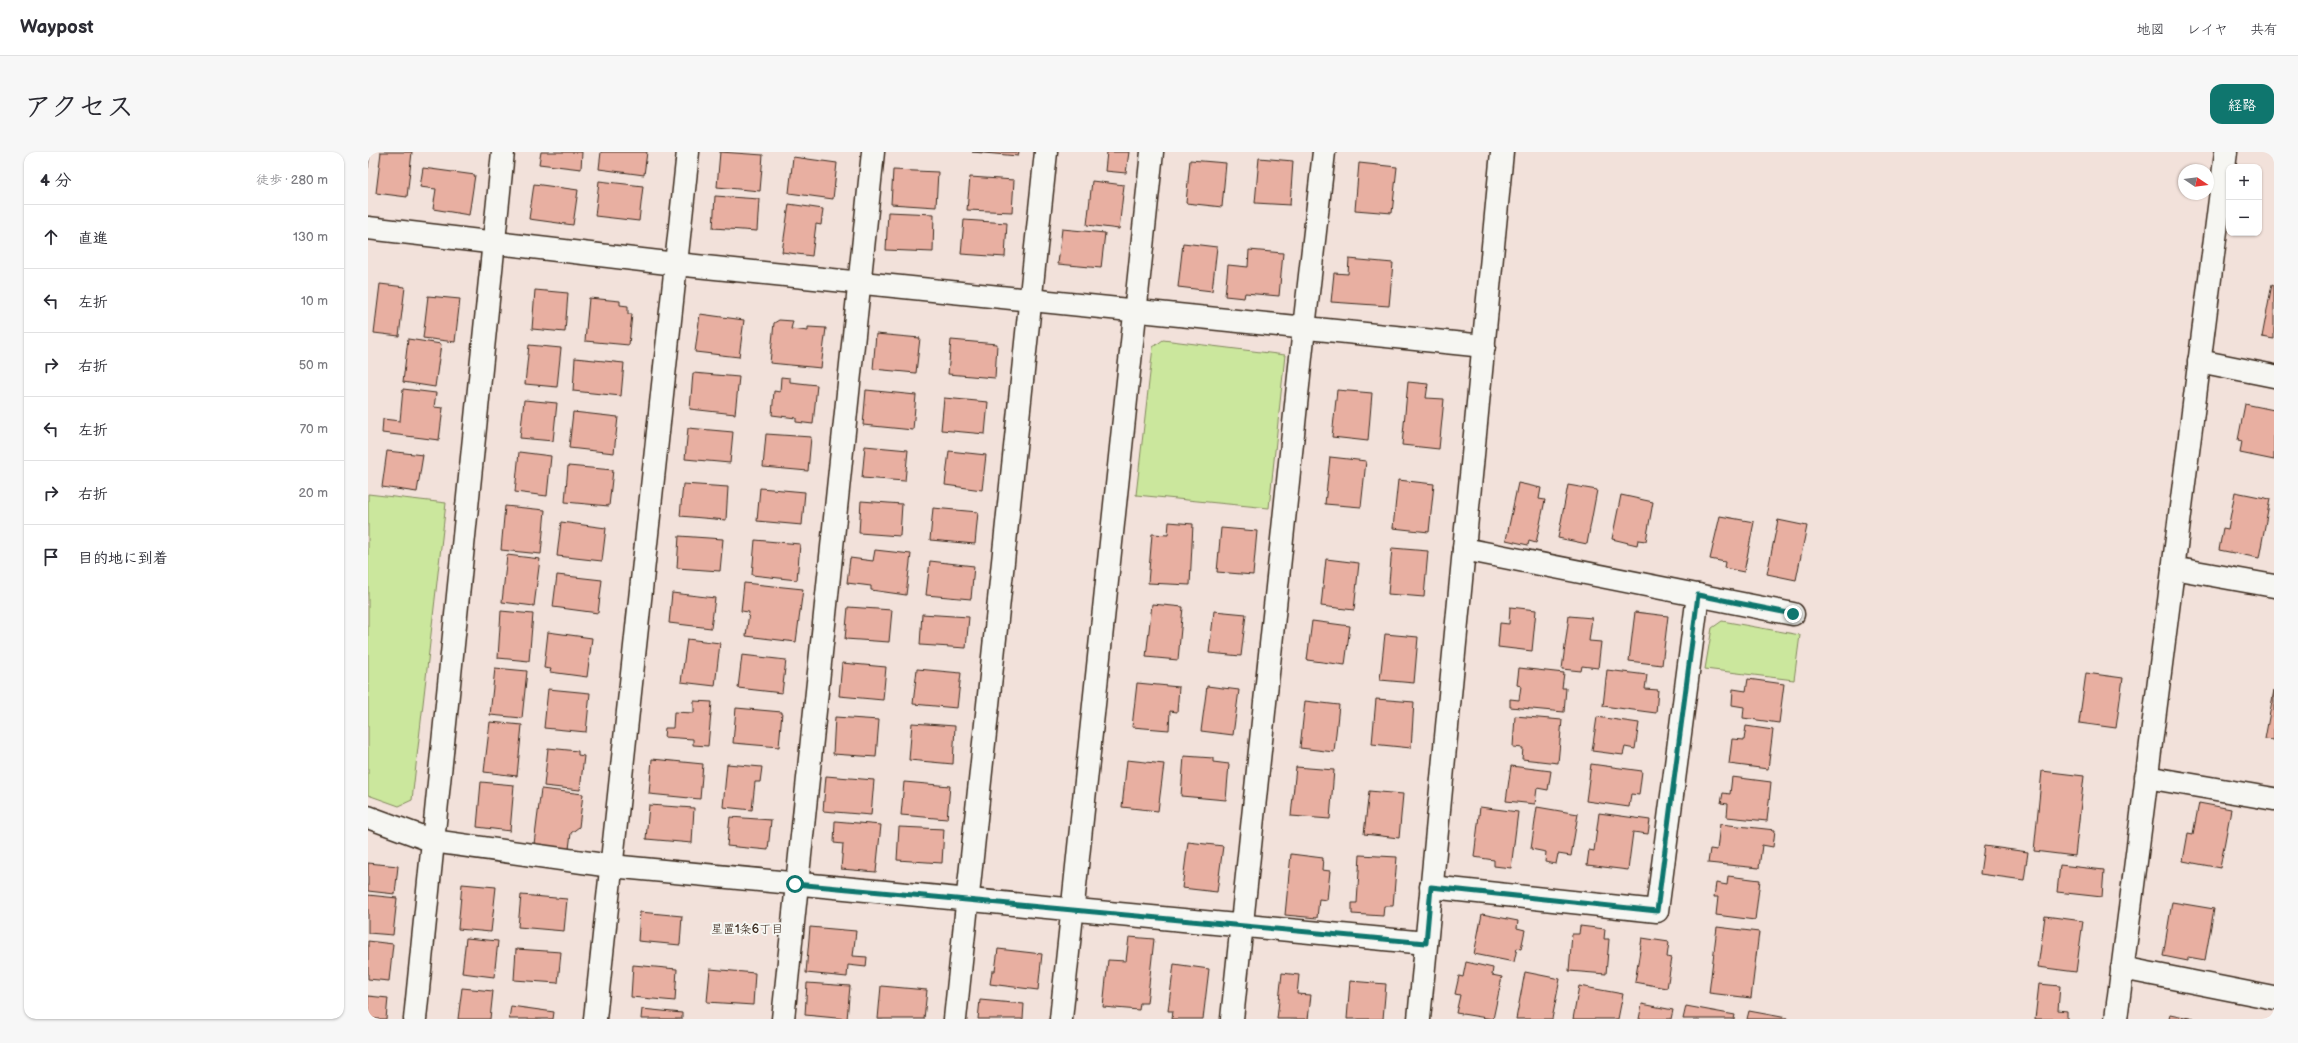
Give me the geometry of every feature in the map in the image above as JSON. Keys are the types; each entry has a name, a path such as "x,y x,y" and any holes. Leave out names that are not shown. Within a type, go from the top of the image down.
{"street":[{"path":"415,1019 503,152"},
{"path":"595,1019 688,152"},
{"path":"783,1019 795,884 872,152"},
{"path":"955,1019 1046,152"},
{"path":"1061,1019 1152,152"},
{"path":"1232,1019 1304,328 1324,152"},
{"path":"1419,1019 1502,152"},
{"path":"2116,1019 2226,152"},
{"path":"368,228 676,264 1484,346"},
{"path":"2199,362 2274,376"},
{"path":"1464,548 1793,614"},
{"path":"2173,568 2274,586"},
{"path":"1431,887 1657,911 1698,595"},
{"path":"2146,777 2274,799"},
{"path":"368,817 433,841 611,866 1426,943"},
{"path":"2122,968 2274,998"}],"green space":[{"path":"1163,340 1285,355 1269,508 1136,495 1153,347"},
{"path":"368,494 446,503 412,800 399,806 368,795"},
{"path":"1722,621 1800,635 1794,680 1705,669 1712,628"}],"building":[{"path":"368,152 370,152 368,168"},
{"path":"381,152 412,152 407,197 376,193"},
{"path":"541,152 582,152 581,169 539,164"},
{"path":"601,152 647,152 644,175 599,169"},
{"path":"720,152 763,155 760,191 717,187"},
{"path":"972,152 1019,152 1018,156"},
{"path":"1107,152 1129,152 1126,173 1105,171"},
{"path":"793,157 837,163 833,199 789,193"},
{"path":"1259,158 1293,161 1290,205 1255,203"},
{"path":"1190,160 1226,163 1222,207 1186,203"},
{"path":"1359,163 1397,167 1392,213 1355,210"},
{"path":"423,168 475,175 469,215 433,209 436,189 420,187"},
{"path":"893,170 938,172 936,207 891,204"},
{"path":"970,177 1014,180 1012,212 967,210"},
{"path":"599,181 643,186 639,221 595,216"},
{"path":"1092,181 1124,185 1119,229 1087,225"},
{"path":"534,184 578,190 573,225 529,219"},
{"path":"715,196 759,199 757,231 713,228"},
{"path":"789,204 823,209 821,225 816,224 812,256 782,252"},
{"path":"888,212 934,214 933,252 886,250"},
{"path":"964,220 1007,223 1005,257 961,254"},
{"path":"1062,229 1105,233 1101,268 1058,264"},
{"path":"1183,243 1217,247 1212,291 1178,287"},
{"path":"1249,250 1283,253 1279,296 1245,293 1244,298 1225,296 1228,265 1248,267"},
{"path":"1349,259 1393,263 1389,306 1331,302 1334,273 1348,274"},
{"path":"380,284 405,287 399,336 374,333"},
{"path":"2272,284 2274,285 2274,339 2262,337"},
{"path":"535,290 568,293 565,332 532,329"},
{"path":"428,296 460,299 455,342 423,338"},
{"path":"589,298 620,301 620,305 628,306 628,314 632,314 629,345 585,341"},
{"path":"700,314 744,320 739,357 695,352"},
{"path":"779,320 793,321 791,329 808,331 808,327 826,328 821,368 770,363 774,323"},
{"path":"876,334 920,338 916,373 873,369"},
{"path":"408,339 441,344 435,387 403,382"},
{"path":"951,340 997,344 995,378 948,374"},
{"path":"529,345 561,348 557,387 525,384"},
{"path":"575,358 624,363 621,396 573,391"},
{"path":"693,373 739,377 735,414 690,409"},
{"path":"781,377 790,378 790,382 817,385 813,424 796,422 796,418 772,415 774,391 780,392"},
{"path":"1408,382 1428,384 1426,398 1444,399 1439,449 1402,445"},
{"path":"403,389 436,393 434,407 443,408 439,440 382,433 383,419 400,421"},
{"path":"866,390 916,395 913,430 863,425"},
{"path":"1337,390 1372,393 1368,441 1332,437"},
{"path":"944,398 988,402 985,434 941,430"},
{"path":"524,400 557,403 553,441 520,438"},
{"path":"2245,404 2274,410 2274,460 2240,453 2242,441 2238,440"},
{"path":"573,412 618,417 614,453 569,448"},
{"path":"688,428 733,432 730,463 685,459"},
{"path":"766,434 811,437 808,471 763,467"},
{"path":"865,446 908,450 905,481 862,478"},
{"path":"387,451 423,455 417,492 382,487"},
{"path":"949,451 986,455 982,490 945,485"},
{"path":"519,452 551,456 547,496 515,492"},
{"path":"1330,457 1366,461 1361,507 1325,504"},
{"path":"568,466 613,470 609,506 565,502"},
{"path":"1398,480 1434,484 1429,532 1393,528"},
{"path":"1518,483 1541,488 1539,499 1545,500 1536,543 1529,541 1528,545 1506,540"},
{"path":"683,484 728,487 726,520 680,516"},
{"path":"1568,485 1597,490 1587,544 1558,538"},
{"path":"760,488 805,492 802,525 757,521"},
{"path":"2235,492 2270,499 2259,558 2219,550 2223,528 2228,529"},
{"path":"1621,495 1653,502 1646,541 1638,540 1637,545 1612,539"},
{"path":"861,501 902,504 900,536 859,533"},
{"path":"505,506 545,510 541,554 501,550"},
{"path":"933,508 978,512 975,544 930,540"},
{"path":"1720,516 1754,522 1744,572 1724,568 1725,562 1710,559"},
{"path":"1778,520 1807,526 1796,580 1767,574"},
{"path":"561,522 606,528 602,561 557,556"},
{"path":"1169,522 1193,524 1190,585 1148,583 1152,534 1168,535"},
{"path":"1221,528 1257,531 1253,575 1217,572"},
{"path":"679,536 723,539 720,571 677,568"},
{"path":"755,540 800,544 797,580 752,575"},
{"path":"1392,548 1428,551 1424,597 1388,594"},
{"path":"875,550 911,554 906,595 871,590 871,586 847,583 850,558 873,561"},
{"path":"507,555 540,559 534,606 502,602"},
{"path":"1326,559 1359,563 1354,610 1321,606"},
{"path":"930,561 974,566 971,599 926,595"},
{"path":"557,575 602,580 598,613 553,607"},
{"path":"744,583 803,589 796,642 746,636 749,612 741,611"},
{"path":"672,593 715,598 711,628 669,623"},
{"path":"1152,604 1183,607 1178,660 1146,657"},
{"path":"848,607 892,610 889,642 845,639"},
{"path":"1510,607 1536,610 1532,651 1498,647 1500,623 1509,624"},
{"path":"501,611 533,614 529,661 498,658"},
{"path":"1214,611 1246,614 1241,656 1209,653"},
{"path":"1635,612 1668,616 1662,665 1629,661"},
{"path":"922,614 969,617 966,648 920,645"},
{"path":"1569,616 1592,618 1589,641 1601,642 1598,668 1582,666 1581,671 1562,669"},
{"path":"1312,621 1350,626 1345,665 1307,660"},
{"path":"548,632 592,638 587,677 550,672 551,669 544,668"},
{"path":"1385,634 1418,637 1414,683 1380,680"},
{"path":"687,639 720,643 715,686 681,682"},
{"path":"742,655 786,660 782,693 738,688"},
{"path":"842,663 886,667 883,700 839,696"},
{"path":"495,668 527,671 522,718 490,715"},
{"path":"1519,668 1564,673 1562,688 1566,688 1564,712 1510,707 1510,699 1519,700 1521,686 1517,685"},
{"path":"917,669 961,673 957,708 913,704"},
{"path":"1607,670 1647,675 1645,689 1658,690 1656,713 1603,706"},
{"path":"2086,673 2123,678 2116,728 2079,723"},
{"path":"1748,679 1784,684 1779,723 1743,718 1744,707 1732,705 1733,689 1746,691"},
{"path":"1137,683 1179,687 1177,712 1170,711 1169,730 1132,727"},
{"path":"1207,686 1239,690 1233,735 1201,731"},
{"path":"548,689 590,693 586,732 544,728"},
{"path":"2274,690 2274,740 2265,739"},
{"path":"1376,699 1414,702 1411,748 1372,744"},
{"path":"694,701 712,702 708,746 693,745 693,739 664,737 665,728 673,728 674,712 694,713"},
{"path":"1305,701 1339,705 1334,752 1300,748"},
{"path":"736,708 782,712 779,747 733,743"},
{"path":"1515,716 1562,720 1558,763 1522,759 1523,748 1513,747"},
{"path":"835,717 879,720 876,757 833,754"},
{"path":"1597,717 1639,723 1635,749 1625,747 1623,755 1592,751"},
{"path":"490,722 522,725 517,776 484,772"},
{"path":"912,723 955,726 953,764 909,760"},
{"path":"1746,726 1773,730 1768,769 1729,764 1732,739 1744,740"},
{"path":"548,748 578,751 578,755 584,756 580,790 544,786"},
{"path":"1184,756 1213,758 1213,762 1229,764 1226,800 1181,796"},
{"path":"652,759 703,764 700,799 649,794"},
{"path":"1127,760 1164,764 1158,811 1122,807"},
{"path":"727,764 762,767 760,782 755,782 752,810 723,807"},
{"path":"1591,764 1642,771 1639,795 1631,794 1629,807 1586,801"},
{"path":"1511,766 1551,771 1548,790 1537,788 1535,804 1506,801"},
{"path":"1296,767 1334,770 1330,819 1291,816"},
{"path":"2042,771 2084,776 2075,856 2034,851"},
{"path":"826,776 874,780 871,815 823,811"},
{"path":"1732,777 1771,782 1767,821 1727,817 1728,804 1721,803 1723,793 1730,794"},
{"path":"481,782 514,785 510,831 477,827"},
{"path":"904,782 950,786 947,819 901,815"},
{"path":"541,789 583,794 579,827 571,833 569,849 534,844"},
{"path":"1369,791 1403,794 1399,838 1364,834"},
{"path":"2199,803 2231,809 2220,868 2183,861 2188,833 2193,834"},
{"path":"649,805 694,808 692,843 646,839"},
{"path":"1480,807 1518,812 1511,868 1494,866 1494,860 1474,857"},
{"path":"1537,807 1578,814 1571,856 1558,854 1556,864 1545,862 1546,852 1531,849"},
{"path":"1599,813 1650,820 1648,834 1633,832 1628,870 1587,865 1589,850 1594,851"},
{"path":"730,817 771,820 768,850 727,846"},
{"path":"835,821 881,825 876,872 841,869 843,844 834,843"},
{"path":"1720,824 1775,830 1773,847 1762,845 1759,868 1708,863 1710,849 1717,850"},
{"path":"899,827 944,829 942,863 897,860"},
{"path":"1188,842 1223,846 1217,892 1182,888"},
{"path":"1984,846 2028,852 2024,880 1980,874"},
{"path":"1291,854 1323,858 1322,870 1330,871 1327,900 1319,899 1317,918 1285,915"},
{"path":"1360,855 1397,857 1393,906 1384,906 1383,916 1352,914 1352,903 1357,903"},
{"path":"368,863 398,866 395,894 368,891"},
{"path":"2060,865 2104,870 2102,897 2057,892"},
{"path":"1728,876 1760,880 1755,920 1716,915 1718,897 1714,897 1716,883 1727,885"},
{"path":"462,884 496,887 491,932 458,929"},
{"path":"368,895 397,898 393,935 368,933"},
{"path":"521,895 567,899 564,931 518,927"},
{"path":"2172,902 2214,909 2205,960 2188,957 2188,961 2163,956"},
{"path":"640,912 682,916 680,945 638,941"},
{"path":"1482,914 1518,921 1517,928 1525,930 1521,949 1517,948 1514,962 1474,954"},
{"path":"2045,916 2083,921 2076,972 2038,967"},
{"path":"1580,926 1605,929 1604,939 1609,939 1606,974 1569,971 1572,934 1579,934"},
{"path":"810,927 856,931 853,956 867,957 866,967 848,965 847,977 806,973"},
{"path":"1717,927 1759,932 1751,998 1709,993"},
{"path":"1129,937 1154,939 1147,1003 1140,1003 1139,1010 1103,1007 1108,960 1126,961"},
{"path":"466,938 498,941 494,977 462,973"},
{"path":"1642,938 1669,942 1667,957 1672,958 1667,988 1635,982"},
{"path":"368,941 393,944 389,981 368,979"},
{"path":"516,949 561,952 558,983 514,980"},
{"path":"998,949 1042,954 1038,990 990,984 992,971 995,971"},
{"path":"1466,962 1493,968 1492,975 1502,977 1493,1019 1456,1013 1460,995 1455,994 1459,976 1463,977"},
{"path":"1174,964 1209,969 1203,1019 1172,1019 1173,1011 1168,1011"},
{"path":"633,965 677,969 675,1001 631,997"},
{"path":"710,969 755,973 753,1005 707,1002"},
{"path":"1525,972 1560,979 1552,1019 1516,1019"},
{"path":"1282,973 1299,975 1297,994 1311,995 1308,1019 1277,1019"},
{"path":"1350,981 1386,984 1383,1019 1347,1019"},
{"path":"807,983 850,986 847,1019 805,1015"},
{"path":"2039,984 2060,986 2058,1010 2067,1011 2067,1019 2035,1019"},
{"path":"881,986 927,990 924,1019 878,1019"},
{"path":"1579,986 1623,994 1618,1019 1573,1019"},
{"path":"462,988 493,991 490,1019 458,1019"},
{"path":"368,996 388,998 386,1019 368,1019"},
{"path":"980,1000 1024,1004 1023,1019 978,1019"},
{"path":"1642,1004 1673,1010 1671,1019 1639,1019"},
{"path":"511,1006 554,1012 553,1019 509,1019"},
{"path":"1686,1006 1735,1015 1734,1019 1683,1019"},
{"path":"642,1009 682,1013 682,1019 641,1019"},
{"path":"1749,1011 1787,1018 1787,1019 1747,1019"},
{"path":"2170,1014 2194,1019 2169,1019"}],"district":[{"name":"星置1条6丁目","path":"747,929"}],"route":[{"path":"795,884 1426,943 1431,887 1657,911 1698,595 1793,614"}]}
